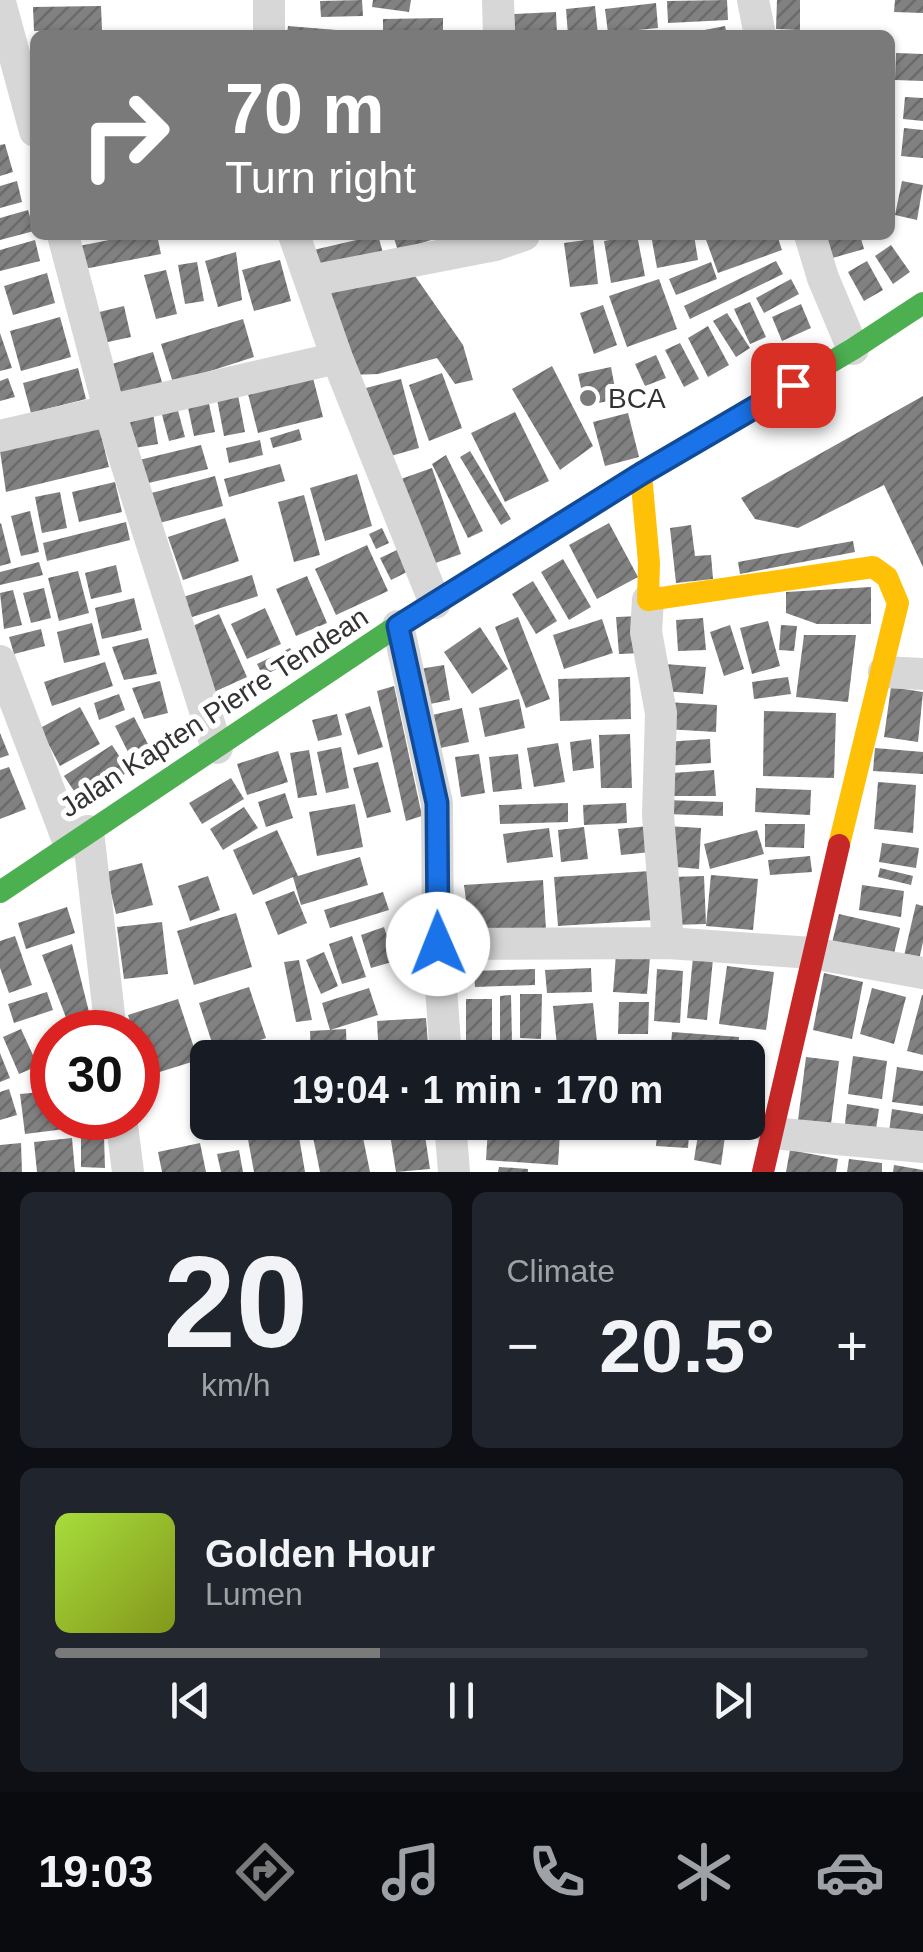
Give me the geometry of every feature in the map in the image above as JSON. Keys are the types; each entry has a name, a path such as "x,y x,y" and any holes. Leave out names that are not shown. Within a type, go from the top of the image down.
{"main road":[{"name":"Jalan Kapten Pierre Tendean","path":"0,892 398,626 641,474 854,349 923,303"},
{"path":"641,474 648,600 873,567 882,570 892,583 898,603 763,1172"}],"street":[{"path":"269,0 269,30"},
{"path":"498,0 498,30"},
{"path":"754,0 759,30"},
{"path":"0,2 30,113"},
{"path":"64,240 109,409 217,748"},
{"path":"296,240 337,358 435,603"},
{"path":"310,281 510,240"},
{"path":"812,240 823,278 854,349"},
{"path":"0,436 337,358"},
{"path":"648,600 646,632 660,712 658,815 668,944"},
{"path":"398,626 437,803 438,944 445,1040"},
{"path":"0,661 78,837 108,1010"},
{"path":"884,672 923,674"},
{"path":"438,944 668,944 812,953 923,973"},
{"path":"772,1133 923,1147"},
{"path":"124,1140 128,1172"},
{"path":"451,1140 454,1172"}],"building":[{"path":"362,0 363,16 321,17 320,1"},
{"path":"373,0 411,0 409,12 372,7"},
{"path":"727,0 728,20 668,23 667,1"},
{"path":"777,0 800,0 800,30 776,29"},
{"path":"895,0 923,0 923,13 894,12"},
{"path":"656,3 658,28 608,30 605,9"},
{"path":"101,6 102,30 34,30 33,7"},
{"path":"595,6 597,30 568,30 566,9"},
{"path":"556,12 557,30 515,30 514,14"},
{"path":"443,18 443,30 383,30 383,19"},
{"path":"288,26 336,30 288,30"},
{"path":"896,53 923,54 923,81 895,80"},
{"path":"905,97 923,98 923,121 903,119"},
{"path":"904,128 923,130 923,158 901,156"},
{"path":"5,144 13,172 0,176 0,145"},
{"path":"17,181 22,202 0,208 0,186"},
{"path":"902,181 923,185 917,220 895,215"},
{"path":"28,210 30,232 0,240 0,218"},
{"path":"35,240 40,261 0,271 0,250"},
{"path":"109,240 158,240 161,254 79,270 74,247"},
{"path":"356,240 379,240 383,253 314,270 309,251"},
{"path":"395,240 431,240 398,251"},
{"path":"593,240 598,284 570,287 564,243"},
{"path":"638,240 645,276 611,283 604,241"},
{"path":"652,240 695,240 698,260 657,268"},
{"path":"706,240 779,240 782,250 718,273"},
{"path":"823,240 861,240 864,249 829,259"},
{"path":"891,245 910,272 893,284 875,256"},
{"path":"236,252 242,300 218,307 205,261"},
{"path":"280,260 291,301 254,311 242,270"},
{"path":"776,261 783,274 690,319 684,306"},
{"path":"867,261 883,290 864,301 848,272"},
{"path":"197,262 204,301 185,304 178,265"},
{"path":"711,262 717,279 676,295 669,279"},
{"path":"166,270 177,314 156,319 144,275"},
{"path":"47,273 55,303 13,315 4,286"},
{"path":"413,273 463,345 473,380 455,384 437,358 378,374 351,375 326,291"},
{"path":"659,279 677,329 627,347 609,296"},
{"path":"791,279 799,294 764,313 756,298"},
{"path":"750,302 766,337 750,344 734,309"},
{"path":"801,304 811,328 782,341 772,317"},
{"path":"603,305 617,345 594,354 580,313"},
{"path":"124,306 131,337 94,345 87,315"},
{"path":"727,313 750,348 736,357 713,321"},
{"path":"60,317 71,357 21,371 10,331"},
{"path":"243,319 254,357 173,383 161,344"},
{"path":"708,326 729,365 708,377 688,338"},
{"path":"0,333 12,368 0,371"},
{"path":"680,343 699,379 684,387 665,350"},
{"path":"153,352 164,389 116,403 105,366"},
{"path":"656,355 666,378 645,386 635,364"},
{"path":"552,366 593,446 560,470 512,389"},
{"path":"611,367 617,399 585,406 578,374"},
{"path":"78,368 86,399 31,413 23,383"},
{"path":"442,373 462,428 429,441 409,385"},
{"path":"312,374 323,417 258,433 247,390"},
{"path":"8,378 15,397 0,401 0,381"},
{"path":"401,379 419,448 380,459 362,389"},
{"path":"237,390 245,432 224,436 216,394"},
{"path":"923,396 923,567 884,485 798,528 755,519 741,498"},
{"path":"208,399 215,432 194,436 187,403"},
{"path":"177,407 185,437 169,441 161,411"},
{"path":"515,412 549,481 505,502 471,433"},
{"path":"153,413 158,444 129,449 123,418"},
{"path":"628,413 639,457 605,466 593,422"},
{"path":"99,427 109,467 6,492 0,451"},
{"path":"299,429 302,440 273,448 270,438"},
{"path":"260,440 263,455 229,463 226,448"},
{"path":"201,445 208,469 140,485 135,461"},
{"path":"470,451 511,519 501,525 460,457"},
{"path":"446,455 483,531 468,538 432,464"},
{"path":"280,464 285,481 229,497 224,479"},
{"path":"432,468 461,554 427,566 398,480"},
{"path":"357,474 372,526 325,541 310,488"},
{"path":"215,476 223,506 152,525 144,495"},
{"path":"115,482 122,512 79,522 72,492"},
{"path":"60,492 67,528 42,533 35,497"},
{"path":"304,495 320,555 294,562 278,502"},
{"path":"30,511 39,552 21,556 11,516"},
{"path":"225,518 239,561 183,580 168,537"},
{"path":"126,522 130,540 47,561 43,543"},
{"path":"609,523 638,577 597,599 569,545"},
{"path":"0,524 11,563 0,566"},
{"path":"691,525 695,556 711,555 713,579 676,583 670,528"},
{"path":"382,528 389,543 376,549 369,534"},
{"path":"853,541 855,552 740,574 738,562"},
{"path":"367,545 388,591 336,615 315,569"},
{"path":"397,550 407,572 391,580 380,558"},
{"path":"563,559 591,607 569,620 541,572"},
{"path":"39,562 43,575 0,585 0,572"},
{"path":"116,565 122,592 91,599 85,573"},
{"path":"78,571 89,613 59,621 48,578"},
{"path":"252,575 258,596 189,618 183,597"},
{"path":"307,576 327,623 296,636 276,589"},
{"path":"533,581 557,621 536,634 512,594"},
{"path":"871,587 871,624 817,624 786,613 786,592"},
{"path":"44,588 51,618 31,623 23,593"},
{"path":"13,590 22,625 4,629 0,593"},
{"path":"134,598 142,630 102,639 95,608"},
{"path":"265,608 281,644 247,659 231,624"},
{"path":"219,614 247,677 214,692 186,629"},
{"path":"641,616 643,653 619,654 616,617"},
{"path":"518,617 550,699 526,708 495,627"},
{"path":"703,618 706,650 678,651 676,620"},
{"path":"602,619 613,653 564,669 553,635"},
{"path":"768,621 780,666 752,674 740,628"},
{"path":"92,623 100,655 64,663 57,632"},
{"path":"730,625 744,669 724,676 710,632"},
{"path":"781,625 797,626 794,651 779,650"},
{"path":"480,627 508,669 472,694 444,652"},
{"path":"41,629 45,646 14,654 9,637"},
{"path":"804,635 856,635 848,702 796,697"},
{"path":"148,638 157,674 124,680 112,647"},
{"path":"290,648 296,659 263,676 257,664"},
{"path":"105,662 113,686 52,706 44,682"},
{"path":"664,664 706,667 703,694 663,691"},
{"path":"444,665 450,700 420,706 413,670"},
{"path":"630,677 631,719 560,721 558,679"},
{"path":"788,677 791,694 754,699 752,682"},
{"path":"160,681 168,713 144,719 132,688"},
{"path":"394,686 422,816 406,821 377,691"},
{"path":"891,687 923,692 918,742 884,737"},
{"path":"119,694 125,710 99,720 94,703"},
{"path":"519,699 525,728 485,737 479,708"},
{"path":"666,702 717,705 716,732 665,729"},
{"path":"370,706 383,747 358,755 345,714"},
{"path":"80,707 100,744 60,766 40,728"},
{"path":"462,708 469,742 431,750 424,717"},
{"path":"764,711 836,713 834,778 763,776"},
{"path":"337,714 342,735 318,741 312,720"},
{"path":"134,717 151,750 132,760 115,726"},
{"path":"0,733 9,755 0,758"},
{"path":"630,734 632,788 601,788 599,735"},
{"path":"591,739 594,768 573,771 570,742"},
{"path":"710,739 711,763 665,766 664,742"},
{"path":"558,743 565,782 534,787 527,748"},
{"path":"112,745 129,771 82,803 64,776"},
{"path":"341,747 349,788 326,793 317,752"},
{"path":"875,748 923,752 923,774 873,771"},
{"path":"309,750 317,795 298,798 290,753"},
{"path":"278,751 288,782 247,795 237,764"},
{"path":"479,754 485,793 461,797 455,757"},
{"path":"518,754 522,789 493,792 489,757"},
{"path":"378,762 391,812 367,818 353,768"},
{"path":"9,767 26,809 0,819 0,770"},
{"path":"714,770 716,796 659,796 659,774"},
{"path":"231,778 244,799 202,824 189,803"},
{"path":"878,782 916,785 913,833 874,829"},
{"path":"756,788 811,790 810,815 755,812"},
{"path":"285,793 293,818 266,827 258,802"},
{"path":"666,800 723,802 723,816 666,814"},
{"path":"568,803 568,822 500,824 499,805"},
{"path":"626,803 627,823 584,825 583,805"},
{"path":"355,804 363,847 317,856 309,812"},
{"path":"244,807 258,828 223,850 210,829"},
{"path":"765,824 805,824 804,848 765,847"},
{"path":"649,826 651,852 621,855 618,829"},
{"path":"666,826 701,828 699,869 664,866"},
{"path":"584,827 588,859 561,862 558,830"},
{"path":"549,828 553,857 507,863 503,834"},
{"path":"277,830 298,876 360,857 368,885 301,905 293,877 253,895 233,850"},
{"path":"757,830 764,854 710,869 704,844"},
{"path":"882,843 919,848 916,868 879,862"},
{"path":"810,856 812,872 770,875 768,860"},
{"path":"142,863 153,905 116,914 106,872"},
{"path":"880,868 913,876 911,885 878,877"},
{"path":"651,871 654,920 558,926 554,877"},
{"path":"711,875 758,879 753,930 706,926"},
{"path":"208,876 220,910 190,921 178,886"},
{"path":"704,876 706,924 673,925 671,877"},
{"path":"543,880 546,930 470,930 464,885"},
{"path":"862,885 904,891 901,917 859,910"},
{"path":"294,891 307,923 278,935 265,902"},
{"path":"383,892 389,910 330,928 324,910"},
{"path":"916,904 923,906 923,942 918,964 903,960"},
{"path":"67,907 75,933 26,949 18,923"},
{"path":"236,913 252,967 194,985 177,931"},
{"path":"839,914 900,928 893,958 832,943"},
{"path":"162,922 168,974 124,979 117,927"},
{"path":"425,925 426,960 396,961 394,927"},
{"path":"384,927 395,961 371,968 361,935"},
{"path":"15,936 32,985 9,993 0,968 0,941"},
{"path":"352,936 366,977 342,984 329,944"},
{"path":"72,944 88,1010 63,1010 42,955"},
{"path":"324,952 338,986 321,994 306,960"},
{"path":"616,954 650,957 647,994 613,992"},
{"path":"693,957 713,959 707,1020 687,1018"},
{"path":"299,960 312,1020 296,1022 284,962"},
{"path":"727,966 774,972 766,1030 719,1024"},
{"path":"591,968 592,992 547,993 545,970"},
{"path":"535,969 535,985 475,987 474,971"},
{"path":"657,969 683,971 680,1023 654,1021"},
{"path":"824,973 863,982 852,1039 813,1030"},
{"path":"249,987 266,1038 211,1040 199,1003"},
{"path":"369,988 378,1015 330,1030 322,1003"},
{"path":"872,988 906,997 894,1044 860,1034"},
{"path":"47,992 53,1010 30,1010 30,1018 14,1023 8,1004"},
{"path":"520,994 542,994 541,1039 520,1038"},
{"path":"511,995 512,1040 500,1040 500,996"},
{"path":"923,995 923,1055 907,1051"},
{"path":"178,999 191,1040 190,1063 160,1072 160,1010 144,1010"},
{"path":"466,999 492,999 492,1040 466,1040"},
{"path":"619,1002 649,1002 648,1034 618,1034"},
{"path":"593,1003 597,1040 556,1040 553,1006"},
{"path":"426,1018 428,1040 378,1040 377,1021"},
{"path":"21,1029 30,1049 30,1069 19,1074 3,1037"},
{"path":"346,1029 346,1040 310,1040 310,1031"},
{"path":"672,1032 739,1037 739,1040 671,1040"},
{"path":"0,1053 10,1078 0,1082"},
{"path":"853,1056 887,1061 882,1099 848,1094"},
{"path":"806,1057 839,1061 831,1124 798,1120"},
{"path":"897,1067 923,1071 923,1106 892,1102"},
{"path":"9,1089 17,1115 0,1120 0,1092"},
{"path":"30,1093 30,1133 25,1134 20,1094"},
{"path":"847,1104 879,1109 876,1129 845,1124"},
{"path":"892,1109 923,1114 923,1137 889,1132"},
{"path":"72,1140 75,1172 37,1172 34,1142"},
{"path":"81,1140 104,1140 105,1168 81,1167"},
{"path":"248,1140 300,1140 305,1172 254,1172"},
{"path":"314,1140 363,1140 370,1172 320,1172"},
{"path":"391,1140 426,1140 430,1169 396,1172"},
{"path":"487,1140 560,1140 558,1165 486,1160"},
{"path":"656,1140 689,1140 688,1148 656,1146"},
{"path":"697,1140 724,1140 721,1165 694,1160"},
{"path":"21,1143 22,1172 0,1172 0,1145"},
{"path":"200,1143 206,1172 162,1172 158,1152"},
{"path":"239,1150 243,1172 221,1172 217,1154"},
{"path":"790,1150 838,1159 836,1172 786,1172"},
{"path":"849,1159 882,1163 882,1172 847,1172"},
{"path":"894,1165 923,1170 923,1172 893,1172"},
{"path":"499,1167 528,1169 528,1172 498,1172"}],"traffic: fast":[{"path":"0,892 391,630 923,303"}],"traffic: slow":[{"path":"641,474 649,563 648,600 873,567 887,577 898,603 839,845"}],"traffic: jam":[{"path":"763,1172 839,845"}],"place":[{"name":"BCA","path":"588,398"}],"route":[{"path":"438,944 437,803 398,626 641,474 793,385"}]}
